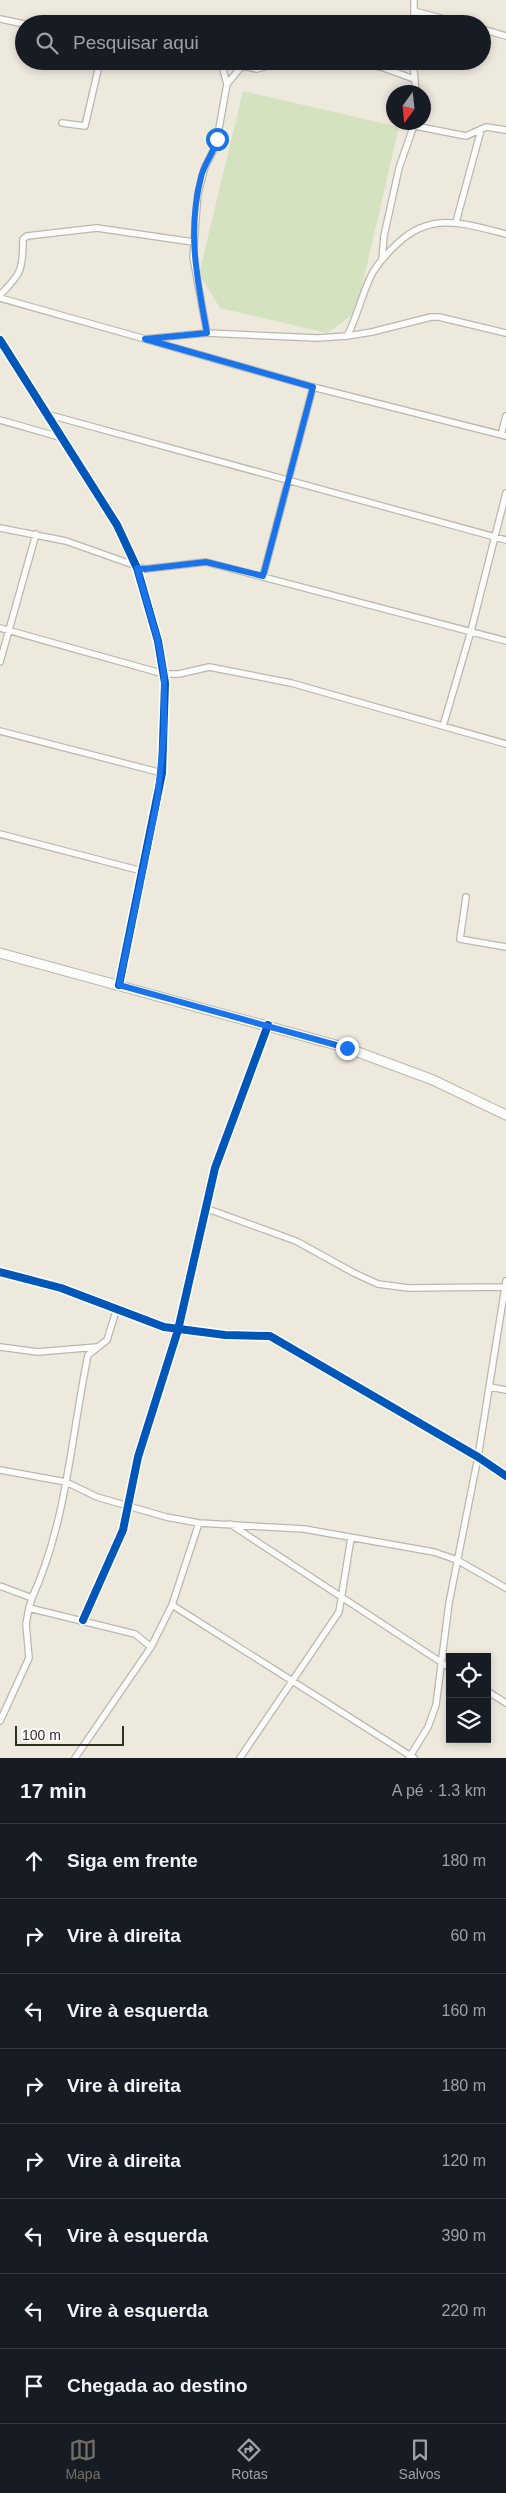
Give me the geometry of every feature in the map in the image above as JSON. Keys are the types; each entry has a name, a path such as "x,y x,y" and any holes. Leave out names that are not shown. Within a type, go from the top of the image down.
{"main road":[{"path":"0,953 347,1048 433,1080 506,1116"}],"street":[{"path":"414,0 414,15"},
{"path":"414,11 429,15"},
{"path":"0,19 15,22"},
{"path":"491,32 506,36"},
{"path":"62,123 83,127 87,123 98,70"},
{"path":"222,70 227,84"},
{"path":"207,333 195,269 193,242 201,177 216,145 227,84 239,70"},
{"path":"391,70 414,79"},
{"path":"414,70 415,85"},
{"path":"431,128 466,136 486,127 506,130"},
{"path":"382,259 384,236 399,168 413,130"},
{"path":"456,222 481,130"},
{"path":"347,336 362,304 370,280 382,259 410,232 431,224 456,222 506,234"},
{"path":"193,242 97,228 26,236 23,240 24,260 20,273 0,296 313,387 504,435 506,416"},
{"path":"145,339 207,333 317,338 347,336 372,332 431,317 506,333"},
{"path":"0,340 118,525 137,568 158,641 164,674 162,773 119,985"},
{"path":"263,576 290,480 313,387"},
{"path":"46,414 506,540"},
{"path":"0,420 62,438"},
{"path":"442,726 471,631 506,493"},
{"path":"0,528 66,541 137,568 145,569 206,562 506,641"},
{"path":"0,662 36,534"},
{"path":"0,628 164,674 180,674 209,667 291,683 506,744"},
{"path":"0,731 162,773"},
{"path":"0,834 142,871"},
{"path":"466,897 460,939 506,947"},
{"path":"84,1620 123,1530 138,1457 178,1330 205,1208 229,1127 268,1025"},
{"path":"172,1605 411,1757 433,1717 457,1560 478,1457 506,1284 408,1288 378,1284 296,1241 205,1208"},
{"path":"0,1272 61,1288 164,1327 224,1335 270,1336 478,1457 506,1476"},
{"path":"0,1721 29,1658 26,1624 29,1608 51,1552 66,1482 88,1355 107,1340 116,1308"},
{"path":"0,1347 38,1352 99,1347"},
{"path":"490,1387 506,1390"},
{"path":"0,1470 66,1482 97,1497 128,1508 199,1523 229,1523 304,1529 434,1552 457,1560 506,1588"},
{"path":"75,1758 151,1647 172,1605 199,1523"},
{"path":"229,1523 446,1666"},
{"path":"240,1758 339,1612 343,1598 351,1538"},
{"path":"0,1586 32,1598"},
{"path":"29,1608 135,1634 151,1647"},
{"path":"491,1694 506,1703"}],"green space":[{"path":"243,91 386,124 386,130 398,130 356,312 327,333 220,308 199,274"}],"cycle path":[{"path":"0,340 117,525 137,568 158,641 165,683 162,773 119,985"},
{"path":"83,1620 123,1530 138,1457 178,1330 215,1168 268,1025"},
{"path":"0,1272 61,1288 164,1327 225,1335 270,1336 478,1457 506,1476"}],"route":[{"path":"217,139 201,177 193,242 193,257 207,333 188,333 145,339 313,387 290,480 263,576 206,562 145,569 137,568 158,641 164,674 164,731 162,773 157,802 119,985 347,1048"}]}
